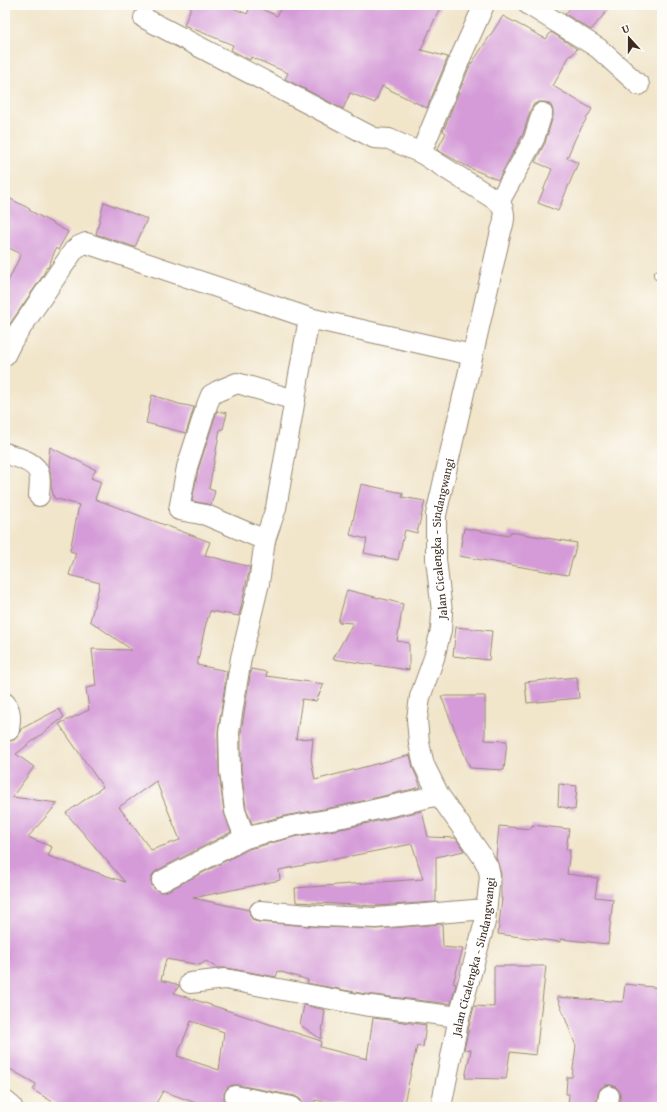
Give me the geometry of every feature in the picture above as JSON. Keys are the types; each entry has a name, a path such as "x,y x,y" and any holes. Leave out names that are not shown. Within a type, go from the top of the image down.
{"main road":[{"path":"5,1102 11,1107"}],"street":[{"path":"421,153 484,5"},
{"path":"529,5 598,48 639,85"},
{"path":"144,18 374,138 389,139 421,153 499,202 534,139 542,113"},
{"name":"Jalan Cicalengka - Sindangwangi","path":"441,1107 459,1017 485,922 490,876 488,867 482,856 439,795 424,766 419,743 417,719 420,697 434,658 441,630 442,612 436,559 436,515 501,231 505,222 503,207 499,202"},
{"path":"5,355 12,341 74,250 86,243 309,318 472,355"},
{"path":"245,838 235,811 230,771 229,732 241,658 259,583 265,540 276,508 309,318"},
{"path":"265,540 206,515 179,510 187,467 211,395 238,383 295,400"},
{"path":"5,453 32,464 37,470 40,475 39,496"},
{"path":"5,703 9,707 11,717 9,730"},
{"path":"162,881 245,838 292,826 342,817 439,795"},
{"path":"260,911 322,916 376,918 486,909"},
{"path":"190,983 225,979 363,1004 459,1017"},
{"path":"235,1096 292,1107"}],"building":[{"path":"192,5 226,5 247,14 251,5 253,5 277,16 282,5 441,5 421,50 448,57 427,108 382,86 375,103 350,93 343,109 285,79 288,73 251,57 250,60 231,50 233,45 184,25"},
{"path":"573,5 612,5 591,30 565,14"},
{"path":"503,16 546,39 551,32 577,49 571,56 570,55 553,86 592,109 576,137 567,158 578,163 558,211 538,203 552,169 535,162 545,143 553,116 551,105 546,102 534,104 523,134 498,180 470,168 437,150 446,133 443,131 471,63"},
{"path":"5,196 68,232 58,250 56,248 48,268 47,267 42,277 5,331 5,288 21,254 5,246"},
{"path":"104,202 147,219 135,247 96,234"},
{"path":"152,395 179,404 194,407 186,433 146,423"},
{"path":"217,411 227,413 223,429 220,429 209,489 215,491 211,505 192,501 198,470"},
{"path":"50,447 96,470 91,478 101,482 95,499 210,542 205,555 250,567 239,616 210,611 197,665 227,671 218,732 219,772 224,812 231,832 156,871 151,880 152,886 156,890 161,892 167,891 249,849 294,837 346,828 422,811 428,837 456,838 464,851 436,857 436,902 376,906 296,902 295,888 423,879 412,844 279,870 280,880 193,898 249,910 250,916 254,921 259,922 321,927 376,929 442,924 443,947 463,949 453,983 456,984 451,1004 365,994 307,983 308,980 278,971 276,977 227,968 217,968 206,961 200,965 166,959 161,980 179,985 174,993 321,1041 320,1047 367,1059 373,1018 426,1025 423,1047 417,1046 403,1107 356,1107 315,1100 314,1107 303,1107 303,1103 295,1096 232,1085 227,1088 224,1093 224,1100 232,1107 207,1107 163,1091 154,1107 61,1107 33,1090 36,1084 5,1066 5,740 14,740 18,736 21,729 59,709 64,717 16,754 34,767 12,797 58,803 28,837 52,847 48,856 125,882 66,813 103,787 59,724 89,710 86,688 96,686 92,649 132,650 90,621 100,583 69,575 76,553 70,551 79,505 54,498 51,486 51,474 48,465","holes":["156,781 180,840 151,850 119,807","191,1021 224,1032 219,1070 177,1056"]},
{"path":"361,484 403,493 402,497 425,501 417,533 405,530 398,560 364,553 367,539 350,535"},
{"path":"464,528 509,536 510,532 577,543 568,575 459,556"},
{"path":"347,590 403,604 397,641 409,643 409,670 333,659 353,623 338,622"},
{"path":"456,627 492,631 489,660 453,656"},
{"path":"251,669 267,672 266,676 324,684 316,701 302,699 296,739 313,738 311,759 315,780 410,755 413,768 421,787 341,806 289,815 252,824 246,808 241,770 241,733"},
{"path":"577,677 579,698 527,703 525,682"},
{"path":"441,696 485,696 485,740 507,741 504,770 470,768"},
{"path":"559,784 577,786 575,810 558,806"},
{"path":"532,825 569,829 566,850 570,850 567,874 598,878 595,897 613,899 608,944 560,939 560,942 498,934 502,898 501,874 496,857 499,826 531,829"},
{"path":"494,966 546,966 536,1055 510,1052 506,1079 465,1078 471,1050 464,1049 474,1006 494,1007"},
{"path":"625,984 662,988 659,1027 662,1028 662,1107 619,1107 620,1092 616,1087 605,1085 600,1089 596,1107 568,1107 569,1094 566,1094 567,1077 572,1077 576,1046 557,997 623,1002"},
{"path":"304,1005 325,1010 321,1039 300,1025"}]}
